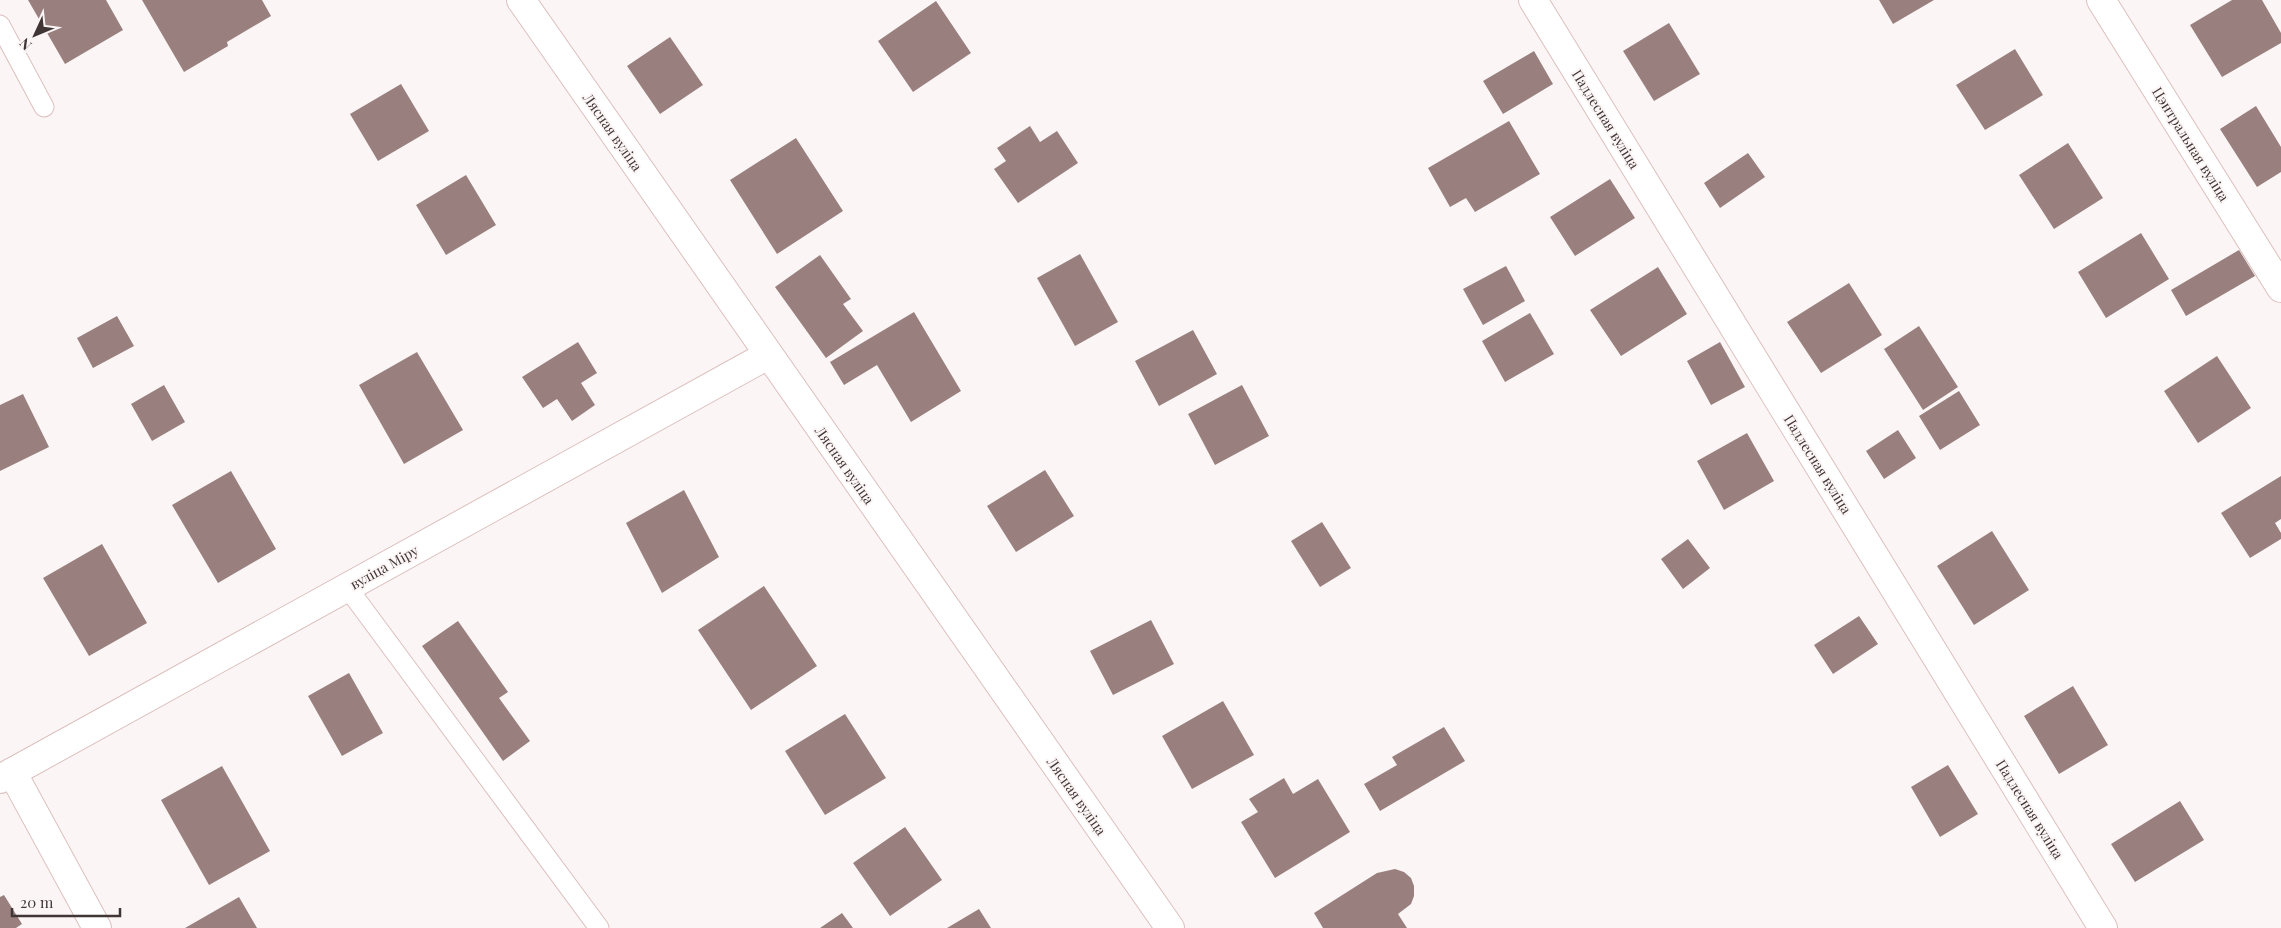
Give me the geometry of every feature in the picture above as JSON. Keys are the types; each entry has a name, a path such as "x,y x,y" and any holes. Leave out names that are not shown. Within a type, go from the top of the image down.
{"street":[{"name":"Лясная вуліца","path":"521,0 1170,928"},
{"name":"Падлесная вуліца","path":"1533,0 2103,928"},
{"name":"Цэнтральная вуліца","path":"2101,0 2281,288"},
{"name":"вуліца Міру","path":"6,776 768,355"},
{"path":"6,776 97,928"}],"lane":[{"path":"0,25 44,107"},
{"path":"347,587 599,928"}],"building":[{"path":"28,0 106,0 123,30 65,64"},
{"path":"142,0 262,0 271,16 227,42 228,46 184,72"},
{"path":"1879,0 1934,0 1893,24"},
{"path":"2232,0 2262,0 2281,33 2281,43 2222,77 2190,25"},
{"path":"936,1 971,53 913,92 878,41"},
{"path":"1669,23 1700,74 1654,101 1623,51"},
{"path":"670,37 703,85 660,114 627,66"},
{"path":"2015,49 2043,95 1985,130 1956,85"},
{"path":"1534,51 1553,84 1503,114 1483,81"},
{"path":"401,84 429,131 378,161 350,114"},
{"path":"2256,106 2281,147 2281,172 2257,187 2220,129"},
{"path":"1509,121 1540,174 1475,212 1466,198 1450,207 1428,168"},
{"path":"1030,126 1040,142 1057,131 1078,163 1018,203 994,169 1006,161 997,148"},
{"path":"796,138 843,211 777,254 730,180"},
{"path":"2068,143 2103,198 2054,229 2019,175"},
{"path":"1748,153 1765,177 1720,208 1704,183"},
{"path":"466,175 496,225 446,255 416,205"},
{"path":"1610,179 1635,218 1575,256 1550,217"},
{"path":"2141,233 2169,279 2106,318 2078,272"},
{"path":"2239,250 2255,276 2186,316 2171,290"},
{"path":"1080,254 1118,322 1075,346 1037,278"},
{"path":"820,255 851,299 843,304 863,331 826,358 775,287"},
{"path":"1506,266 1525,301 1483,325 1463,289"},
{"path":"1658,267 1687,314 1621,356 1590,310"},
{"path":"1849,283 1882,335 1821,373 1787,322"},
{"path":"914,312 961,391 911,422 877,365 844,385 830,362"},
{"path":"1530,313 1554,354 1505,382 1482,341"},
{"path":"117,316 134,346 93,368 77,338"},
{"path":"1919,326 1958,387 1923,410 1884,349"},
{"path":"1193,330 1217,374 1159,406 1135,361"},
{"path":"578,342 597,373 581,383 595,405 572,421 557,399 543,408 522,377"},
{"path":"1720,342 1745,387 1711,405 1687,361"},
{"path":"417,352 463,430 404,464 359,385"},
{"path":"2217,356 2251,408 2198,443 2164,391"},
{"path":"164,385 185,422 152,441 131,404"},
{"path":"1242,385 1269,436 1215,465 1188,414"},
{"path":"1959,391 1980,425 1940,450 1919,416"},
{"path":"23,394 49,447 0,471 0,405"},
{"path":"1898,430 1916,458 1884,479 1866,451"},
{"path":"1747,433 1774,481 1724,510 1697,461"},
{"path":"1045,470 1074,516 1016,552 987,506"},
{"path":"231,471 276,549 218,583 172,505"},
{"path":"2281,476 2281,519 2275,523 2281,533 2281,539 2250,558 2221,513"},
{"path":"684,490 719,557 662,593 626,523"},
{"path":"1322,522 1351,568 1320,587 1291,541"},
{"path":"1992,531 2029,590 1974,625 1937,566"},
{"path":"1688,539 1710,568 1683,589 1661,559"},
{"path":"102,544 147,623 89,656 43,578"},
{"path":"764,586 817,666 751,710 698,630"},
{"path":"1859,616 1878,644 1833,674 1814,645"},
{"path":"1151,620 1174,664 1113,695 1090,651"},
{"path":"458,621 508,692 499,698 530,741 503,761 422,646"},
{"path":"349,673 383,733 342,756 308,696"},
{"path":"2073,686 2108,745 2059,774 2024,716"},
{"path":"1223,701 1254,755 1192,789 1162,736"},
{"path":"845,714 886,778 825,815 785,751"},
{"path":"1444,727 1465,761 1380,811 1364,784 1397,765 1392,757"},
{"path":"1948,765 1978,814 1940,837 1911,787"},
{"path":"222,766 270,851 209,885 161,800"},
{"path":"1284,778 1293,794 1318,779 1350,832 1275,878 1241,822 1258,812 1249,799"},
{"path":"2180,801 2204,840 2135,882 2111,844"},
{"path":"905,827 942,880 890,916 853,863"},
{"path":"1395,869 1404,872 1411,878 1414,886 1414,896 1411,904 1398,914 1407,928 1323,928 1314,913 1377,873"},
{"path":"4,895 22,924 16,928 0,928 0,897"},
{"path":"239,897 257,928 185,928"},
{"path":"979,909 991,928 947,928"},
{"path":"842,913 853,928 820,928"}]}
